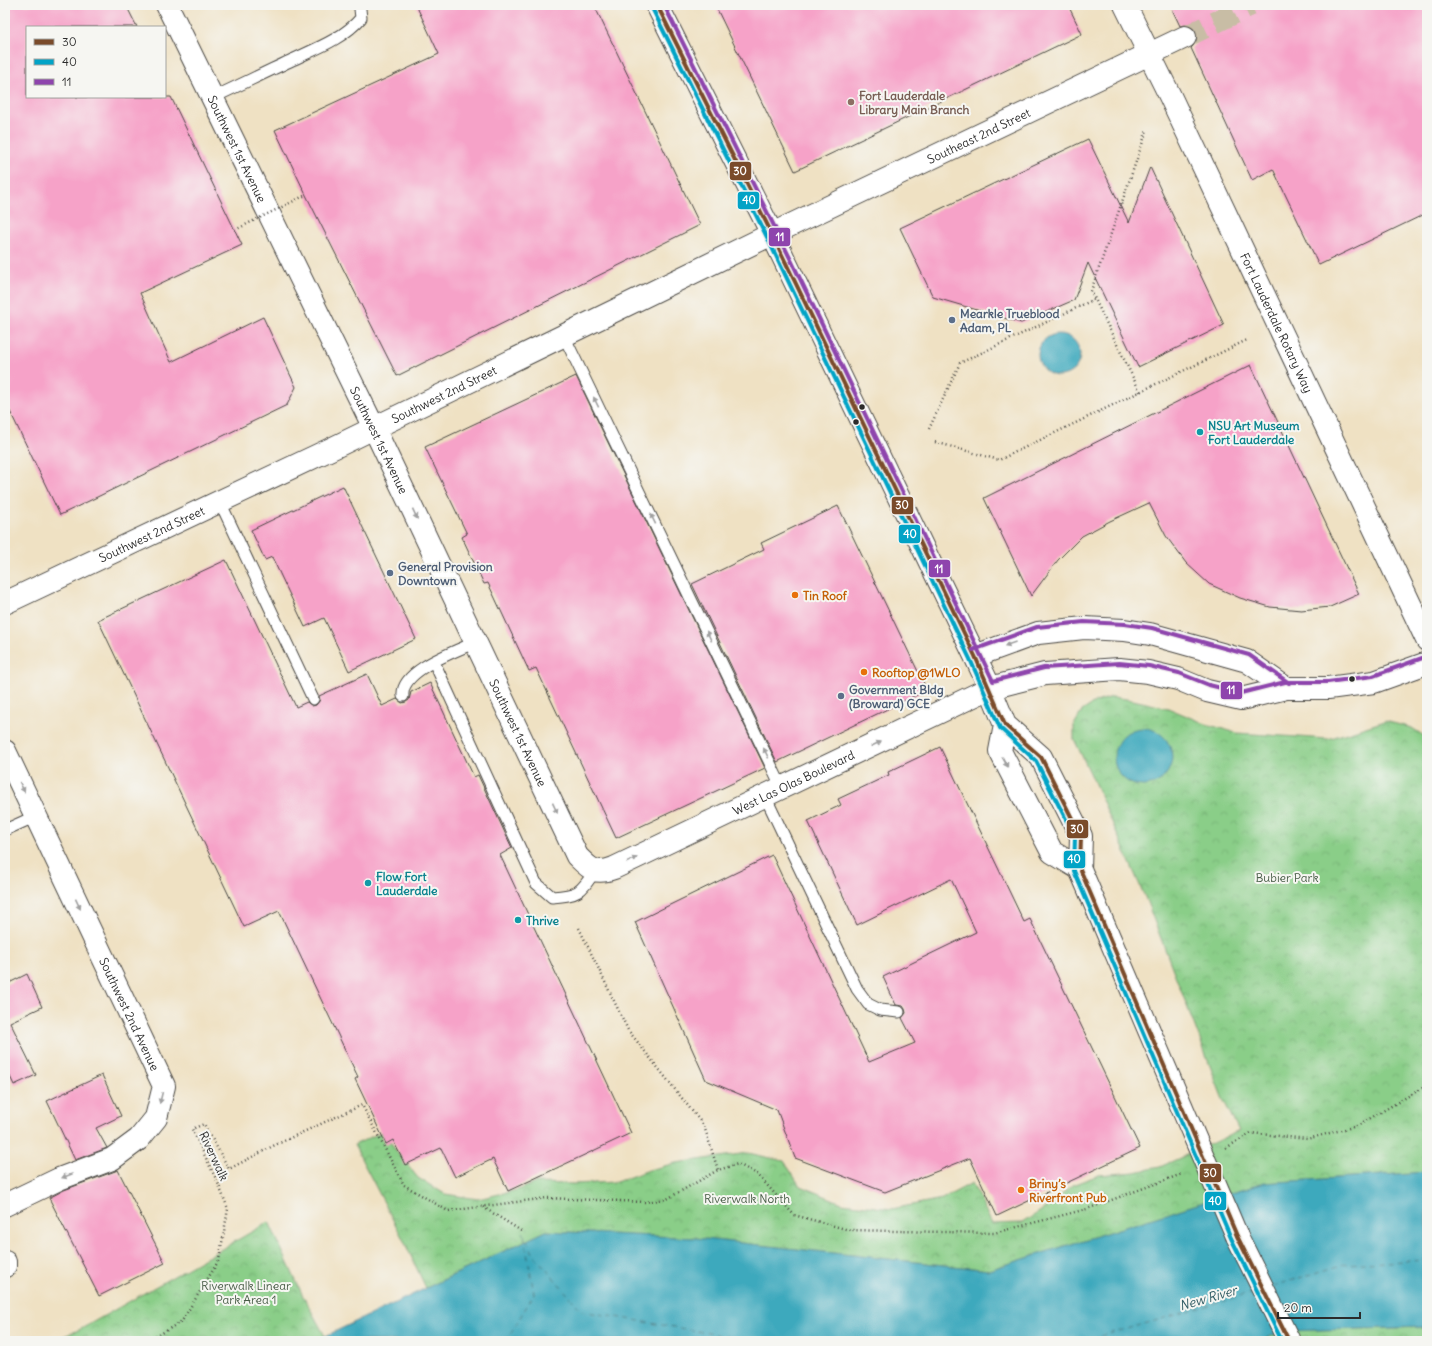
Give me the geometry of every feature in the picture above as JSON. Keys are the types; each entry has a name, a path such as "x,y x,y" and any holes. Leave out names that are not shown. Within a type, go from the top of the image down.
{"street":[{"name":"Southwest 1st Avenue","path":"167,5 374,428 577,856 586,866 595,871"},
{"path":"657,5 772,234 975,656 1005,725 1041,757 1081,836 1080,869 1237,1236 1289,1341"},
{"name":"Fort Lauderdale Rotary Way","path":"1125,5 1150,54 1427,640"},
{"name":"Southeast 2nd Street","path":"772,234 1185,37"},
{"name":"Southwest 2nd Street","path":"5,602 220,502 772,234"},
{"path":"975,656 1038,633 1084,628 1124,630 1150,634 1247,661 1286,688"},
{"name":"West Las Olas Boulevard","path":"595,871 605,871 614,868 990,688 1045,674 1119,669 1148,672 1178,679 1207,691 1241,700 1286,688 1328,688 1374,682 1427,663"},
{"path":"1005,725 1000,751 1052,852 1080,869"},
{"name":"Southwest 2nd Avenue","path":"5,751 164,1086 156,1118 139,1140 112,1158 59,1179 5,1205"}],"lane":[{"path":"212,98 342,35 354,26 360,18 359,5"},
{"path":"564,336 774,792 857,989 868,1004 880,1010 899,1012"},
{"path":"220,502 313,700"},
{"path":"403,696 406,682 419,670 476,642"},
{"path":"434,662 536,883 552,897 573,895 584,886 595,871"},
{"path":"5,830 36,816"}],"path":[{"path":"1140,392 1091,291 1147,130"},
{"path":"235,230 306,195"},
{"path":"929,429 960,363 1095,299"},
{"path":"935,442 999,460 1247,340"},
{"path":"579,928 628,1030 704,1126 718,1170"},
{"path":"1224,1149 1251,1133 1307,1139 1357,1126 1424,1087 1427,1087"},
{"name":"Riverwalk","path":"149,1341 182,1321 219,1260 228,1209 218,1183 192,1129 204,1124 229,1169 290,1138 362,1105 404,1185 448,1211 482,1207"},
{"path":"482,1207 547,1198 645,1202 667,1199 718,1170 738,1164 758,1174 794,1215 849,1230 994,1233 1087,1209 1185,1173"},
{"path":"482,1207 523,1232"}],"green space":[{"name":"Bubier Park","path":"1112,697 1168,708 1206,724 1237,733 1328,739 1385,721 1412,728 1427,738 1427,1172 1264,1183 989,1270 695,1238 546,1231 426,1288 403,1239 354,1145 384,1131 395,1149 418,1178 445,1194 478,1199 521,1189 535,1183 574,1184 616,1182 649,1170 676,1163 748,1153 784,1161 800,1186 842,1203 892,1209 942,1199 972,1183 992,1224 1022,1223 1050,1205 1072,1185 1099,1175 1135,1172 1160,1167 1239,1131 1222,1097 1145,897 1074,739 1074,725 1082,711 1096,702"},
{"name":"Riverwalk Linear Park Area 1","path":"269,1222 303,1296 325,1336 315,1341 52,1341 81,1329"},
{"path":"1427,1327 1427,1341 1261,1341 1282,1331"}],"water":[{"path":"1055,334 1063,334 1071,337 1077,343 1080,355 1077,367 1071,373 1063,376 1055,376 1047,373 1041,367 1038,359 1038,351 1041,343 1047,337"},
{"path":"1137,728 1149,728 1164,736 1172,751 1172,763 1164,778 1149,786 1137,786 1122,778 1114,763 1114,751 1122,736"},
{"name":"New River","path":"1427,1172 1427,1327 1282,1331 1261,1341 315,1341 546,1231 695,1238 989,1270 1264,1183"}],"building":[{"path":"5,5 126,5 136,26 26,26 26,98 171,97 242,245 140,293 171,362 263,317 296,387 287,405 60,515 5,401"},
{"path":"416,5 594,5 700,225 397,376 275,130 439,54"},
{"name":"Fort Lauderdale Library Main Branch","path":"715,5 1068,5 1082,34 795,171"},
{"path":"1170,5 1427,5 1427,213 1319,265 1273,169 1252,180 1191,48 1195,44 1197,38 1196,32 1192,27 1186,25 1180,26"},
{"path":"1088,139 1129,223 1150,167 1224,325 1138,367 1088,263 1074,300 1021,323 933,297 900,228"},
{"name":"NSU Art Museum Fort Lauderdale","path":"1251,365 1359,594 1330,607 1301,610 1270,607 1240,598 1209,584 1186,563 1166,536 1149,503 1082,536 1058,560 1031,596 984,498"},
{"path":"576,376 765,768 616,838 536,668 529,671 488,583 484,584 462,537 467,534 425,447"},
{"path":"343,486 416,639 349,671 324,618 305,627 272,557 265,560 251,530"},
{"path":"838,506 927,690 777,762 692,584 764,549 761,543"},
{"name":"Flow Fort Lauderdale","path":"226,560 296,707 307,702 312,706 316,705 320,700 319,696 367,674 382,706 397,699 402,703 406,702 409,700 411,692 430,683 474,777 478,775 512,848 500,855 631,1133 508,1191 493,1159 455,1177 441,1148 405,1165 393,1140 386,1144 355,1079 358,1077 279,911 244,927 98,620"},
{"path":"940,747 1024,922 1030,919 1140,1148 997,1216 970,1158 885,1192 795,1158 777,1110 706,1080 635,922 772,855 869,1062 915,1043 902,1018 906,1013 905,1009 903,1006 896,1005 883,977 976,932 951,879 857,925 808,821 841,805 838,799 889,775 888,772"},
{"path":"27,974 42,1007 10,1022 36,1075 14,1085 5,1066 5,985"},
{"path":"102,1075 121,1116 96,1128 107,1148 75,1160 47,1101"},
{"path":"118,1170 165,1263 99,1296 49,1198 64,1190"}],"ferry route":[{"path":"523,1232 534,1255 582,1311 754,1341"},
{"path":"506,1341 534,1294 524,1235"},
{"path":"1273,1286 1345,1264 1427,1260"},
{"path":"1084,1341 1253,1293"}],"tunnel":[{"path":"1185,37 1251,5"}],"transit line":[{"name":"30","path":"657,5 772,234 975,656 1005,725 1041,757 1081,836 1080,869 1237,1236 1289,1341"},
{"name":"11","path":"664,5 792,262 993,681 1044,668 1119,663 1149,666 1179,673 1209,685 1241,693 1285,682 1328,682 1373,676 1425,657"},
{"name":"40","path":"652,8 767,237 970,659 1000,728 1036,761 1075,837 1074,871 1231,1238 1282,1341"},
{"name":"11","path":"973,650 1037,627 1084,622 1125,624 1152,628 1249,655 1289,683"}],"place":[{"name":"Fort Lauderdale Library Main Branch","path":"851,102"},
{"name":"Mearkle Trueblood Adam, PL","path":"952,320"},
{"name":"NSU Art Museum Fort Lauderdale","path":"1200,432"},
{"name":"General Provision Downtown","path":"390,573"},
{"name":"Tin Roof","path":"795,595"},
{"name":"Rooftop @1WLO","path":"864,672"},
{"name":"Government Bldg (Broward) GCE","path":"841,696"},
{"name":"Flow Fort Lauderdale","path":"368,883"},
{"name":"Thrive","path":"518,920"},
{"name":"Briny’s Riverfront Pub","path":"1021,1190"}],"park label":[{"name":"Riverwalk North","path":"747,1198"}]}
